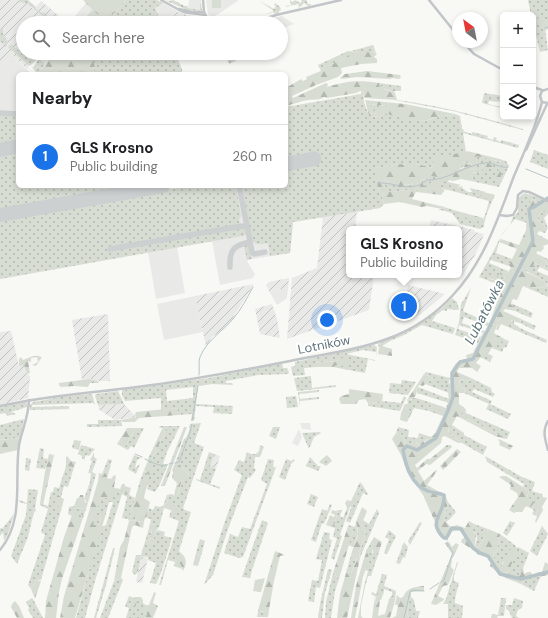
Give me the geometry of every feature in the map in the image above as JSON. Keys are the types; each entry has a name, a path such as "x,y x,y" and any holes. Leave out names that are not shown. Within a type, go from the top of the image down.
{"street":[{"path":"161,0 183,12 190,14 205,13"},
{"path":"203,0 206,16"},
{"path":"273,16 341,0"},
{"path":"429,0 452,29"},
{"path":"468,48 474,54 500,68"},
{"path":"536,88 543,90 548,89"},
{"path":"536,90 540,94 542,102 548,104"},
{"path":"540,94 543,90"},
{"name":"Lotników","path":"0,406 29,400 166,384 352,350 388,340 408,330 427,318 453,296 468,278 479,259 499,215 542,102"},
{"name":"Lotników","path":"523,155 548,104"},
{"path":"499,215 513,215 517,208 518,195 522,192 529,192 548,201"},
{"path":"0,550 8,538 15,519 17,508 20,444 29,408 29,400"},
{"path":"548,421 544,432 548,450"}],"shaded area":[{"path":"0,0 24,0 34,9 41,1 59,16 16,16 16,59 12,55 0,68"},
{"path":"189,0 201,0 200,10 188,8"},
{"path":"206,0 239,0 215,16 209,16"},
{"path":"86,3 93,9 87,16 75,16"},
{"path":"163,3 177,11 174,16 159,16 155,8"},
{"path":"177,11 183,14 196,16 174,16"},
{"path":"288,20 294,24 288,26"},
{"path":"12,55 29,72 16,72 16,188 288,188 288,108 368,130 465,152 375,168 380,208 293,222 290,253 247,260 255,274 253,278 220,285 212,241 177,247 185,293 156,299 148,252 0,279 0,68"},
{"path":"17,60 35,60 27,69"},
{"path":"41,60 49,60 45,64"},
{"path":"357,211 355,226 346,226 346,278 374,278 369,310 287,339 292,278 317,268 323,217"},
{"path":"431,220 457,226 430,226"},
{"path":"462,227 484,234 475,255 462,276"},
{"path":"289,278 288,288 269,291 266,285 269,282"},
{"path":"254,284 231,321 225,328 212,337 206,346 195,296"},
{"path":"408,285 445,294 421,314 406,320 398,319 399,311 392,306 393,298 405,301"},
{"path":"288,288 287,298 277,305 269,291"},
{"path":"195,296 203,332 164,340 157,304"},
{"path":"272,304 277,319 280,338 260,334 255,309"},
{"path":"108,314 110,381 89,379 82,380 72,320"},
{"path":"11,331 19,366 24,364 27,374 30,376 28,398 0,405 0,332"},
{"path":"124,404 136,417 115,420 98,409 98,405"},
{"path":"300,423 310,423 311,430 302,429"},
{"path":"299,429 302,437 298,446 292,443"},
{"path":"214,454 220,456 216,469 210,467"},
{"path":"141,556 148,558 142,583 136,582"}],"green space":[{"path":"19,0 28,0 36,7 35,8 48,16 43,16 27,3 18,2"},
{"path":"83,0 126,0 113,16 99,16"},
{"path":"86,0 114,0 101,14"},
{"path":"126,0 157,0 163,3 155,8 159,16 113,16"},
{"path":"165,0 173,0 187,6 188,8 200,10 201,3 202,10 200,11 187,10"},
{"path":"212,0 221,0 221,8 212,8"},
{"path":"258,0 274,9 276,6 274,5 275,3 281,10 279,13 274,14 274,12 264,15 274,11"},
{"path":"290,0 292,2 296,0 299,3 302,2 301,0 306,0 308,4 311,5 308,6 304,3 299,8 298,3 287,7 286,4 287,6 291,5"},
{"path":"528,0 548,0 548,25 545,26 545,29 548,50 540,52 536,35 536,12 530,12"},
{"path":"92,10 99,16 87,16"},
{"path":"539,15 545,26 548,25 548,29 545,31 538,19"},
{"path":"3,28 3,34 8,42 6,46 0,41 0,29"},
{"path":"11,44 16,48 16,54 8,47"},
{"path":"373,45 376,53 373,51 370,53 358,53 351,51"},
{"path":"348,51 348,56 339,62 339,60 320,69 318,65"},
{"path":"348,51 358,53 373,51 377,54 374,57 377,59 377,63 361,64 341,68 342,73 338,77 292,96 293,98 326,83 328,84 327,87 341,83 359,81 379,83 380,87 387,86 384,89 395,93 397,100 364,98 363,92 360,91 327,98 324,97 305,100 288,105 288,87 301,79 303,81 307,79 306,77 321,71 320,69 337,62 336,57 342,57 339,59 339,62 348,56"},
{"path":"22,60 36,60 31,65 28,65"},
{"path":"38,60 41,60 45,64 39,72 36,72 32,67 34,67"},
{"path":"49,60 92,60 95,67 94,72 39,72"},
{"path":"89,60 178,60 182,72 94,72 95,67"},
{"path":"227,60 236,60 236,61 229,64"},
{"path":"367,71 400,75 401,77 399,79 357,77 340,78 345,74"},
{"path":"379,83 401,86 401,91 394,91 395,93 383,88 384,86 380,87"},
{"path":"361,92 363,92 364,102 369,116 380,117 384,114 388,114 419,121 455,114 460,116 462,129 464,129 463,131 488,136 487,138 493,140 494,137 497,138 496,140 501,142 501,140 519,145 518,148 463,133 466,152 434,162 433,168 416,164 415,166 400,164 376,168 379,193 384,184 384,179 393,185 404,186 405,184 412,184 413,182 417,182 418,184 409,188 408,190 384,193 382,196 384,204 380,208 293,222 290,253 270,256 268,243 256,244 251,239 242,188 288,188 288,169 320,163 318,152 288,160 288,107 361,94"},
{"path":"484,93 500,96 500,102 489,101 488,104 500,108 482,103"},
{"path":"389,99 456,111 523,130 453,111"},
{"path":"365,100 405,104 455,114 419,121 408,120 388,114 384,114 380,117 369,116","holes":["370,104 387,106 383,109 379,109 377,111 378,113 372,114 370,112 375,109 373,106 369,105"]},
{"path":"370,104 387,106 378,113 372,114 370,112"},
{"path":"0,115 16,116 16,188 120,188 117,190 0,210"},
{"path":"534,150 548,155 548,169 530,162"},
{"path":"466,152 500,159 502,162 476,156 476,160 481,164 474,166 463,162 463,165 459,169 464,168 465,164 469,165 466,169 475,170 475,167 483,167 484,163 489,163 492,167 488,167 486,171 483,169 481,172 470,173 473,178 471,181 461,179 453,181 449,180 448,182 461,185 455,188 446,183 441,184 441,188 445,190 441,195 416,192 412,199 444,207 443,209 426,206 422,207 400,202 384,204 382,196 385,191 390,192 408,190 409,187 418,184 417,182 407,185 405,184 403,188 396,185 390,185 390,183 384,179 384,184 386,187 384,189 382,188 383,191 379,193 375,168 400,164 409,165 411,163 413,166 416,164 433,168 434,162 430,161 431,158","holes":["431,176 437,177 439,180 438,181 435,179 430,184 429,189 428,185 424,186 421,180 427,178 429,182 431,181"]},
{"path":"476,155 500,162 502,160 506,161 509,166 499,187 471,181 473,178 470,173 481,172 483,168 492,165 471,170 464,167 459,169 463,165 463,162 472,165 479,163 476,161"},
{"path":"495,166 506,166 501,174 501,179 499,180 495,177 500,172"},
{"path":"431,176 440,179 438,181 435,180 429,189 424,186 421,180 427,178 429,181"},
{"path":"446,183 459,187 463,186 462,188 468,192 472,192 470,188 486,192 484,193 484,196 492,194 495,195 486,215 484,227 480,229 460,224 452,213 437,209 443,209 444,207 483,220 486,212 489,201 441,188 440,184"},
{"path":"179,188 236,188 241,216 239,220 240,224 109,248 110,251 242,227 246,233 243,237 0,279 0,221"},
{"path":"483,192 492,194 492,199 489,200 484,196 482,198 480,195"},
{"path":"525,193 544,200 538,203 533,199 527,206 527,223 515,219 501,236 518,212 519,197"},
{"path":"548,197 548,214 543,212 537,220 548,228 545,233 539,231 537,234 548,240 548,244 543,246 544,248 541,252 538,251 536,253 547,263 545,268 535,263 533,265 535,267 533,269 529,268 526,272 544,281 548,286 540,288 523,286 517,300 513,299 510,304 517,309 515,311 505,309 503,311 521,319 520,323 510,320 508,323 504,324 500,318 494,333 506,340 504,342 495,339 495,343 488,354 483,354 476,363 481,366 477,372 472,368 459,368 457,372 471,378 470,381 459,379 460,387 465,389 464,393 459,393 459,404 465,408 460,412 469,420 502,436 502,438 495,436 457,416 452,425 448,428 449,433 462,443 458,443 445,436 442,437 441,443 415,465 417,468 447,445 451,445 452,447 430,465 426,464 418,471 424,481 436,470 437,471 427,485 445,495 448,502 444,520 451,527 457,525 465,528 469,521 474,524 473,531 476,533 475,547 478,548 488,529 500,534 497,552 493,554 501,568 509,550 516,548 516,554 508,572 499,574 490,566 491,562 488,557 477,554 474,548 470,548 461,542 464,535 459,530 451,532 448,538 448,533 445,537 440,532 437,522 435,522 423,495 407,472 401,455 392,439 396,433 405,436 404,442 419,446 416,441 419,439 424,442 434,435 443,416 429,411 432,403 446,408 449,396 446,385 450,383 451,374 454,367 459,361 467,359 466,355 473,353 484,331 486,331 503,287 503,283 486,277 488,275 497,276 504,280 505,277 500,274 501,271 507,273 511,268 509,265 517,249 499,242 501,239 519,245 526,230 527,205 533,199 538,203"},
{"path":"456,212 483,218 483,220 480,222 460,216"},
{"path":"543,212 548,214 544,218 548,228 537,220"},
{"path":"501,236 496,253 512,259 509,266 491,260 489,263 508,271 507,273 501,272 505,280 487,278 503,283 502,286 479,277"},
{"path":"249,244 252,259 247,260 244,246"},
{"path":"535,253 548,259 548,271 540,267 537,271 548,276 548,285 544,281 526,271 535,263 545,268 547,263"},
{"path":"523,286 540,288 548,286 548,297"},
{"path":"471,288 463,311 489,323 488,326 464,317 462,323 484,331 483,333 459,325 458,329 481,337 478,343 455,335 459,322 461,304"},
{"path":"452,298 457,302 459,310 443,310 436,315 432,321 455,328 453,334 422,325 379,348 378,344 413,328 441,309"},
{"path":"511,303 533,313 531,318 515,311 516,309 510,305"},
{"path":"500,318 514,321 514,324 520,328 547,340 546,343 501,324 498,330 496,329"},
{"path":"521,319 536,326 534,330 520,323"},
{"path":"496,338 504,342 506,340 509,341 506,348 504,347 502,352 492,348"},
{"path":"374,345 377,347 376,357 376,352 363,350 346,354 375,360 368,359 365,373 333,367 337,365 340,358 335,362 328,361 316,363 316,367 304,368 305,375 293,376 291,367 295,366 295,362"},
{"path":"382,346 392,349 392,356 378,354 379,348"},
{"path":"483,354 493,356 490,362 480,357"},
{"path":"33,356 42,357 36,366 32,365 38,362 37,357 31,358 31,362 28,361 30,373 27,374 24,365 19,366 19,359 21,357 23,360"},
{"path":"340,358 350,359 349,367 337,365 333,367 316,367 316,363 328,361 335,362"},
{"path":"282,363 283,368 287,368 289,372 288,374 258,375 226,381 226,383 232,383 233,385 213,384 198,386 196,404 233,406 232,414 213,413 214,407 196,406 194,421 191,421 192,414 178,415 177,408 161,410 161,398 125,401 122,395 123,390 209,378","holes":["193,387 193,398 167,401 166,390"]},
{"path":"426,372 450,378 447,389 449,393 425,384 429,380 435,379 424,374"},
{"path":"424,374 435,379 429,380 423,386 419,385 414,397 407,400"},
{"path":"311,376 312,388 336,385 336,387 297,391 294,378"},
{"path":"471,378 491,388 492,392 495,394 493,397 474,389 472,392 492,401 490,404 511,414 508,419 486,409 489,404 464,393 465,389 460,387 459,379 470,381"},
{"path":"89,379 98,381 99,383 90,383 88,387 61,387 59,385 59,383"},
{"path":"402,380 416,382 408,395 389,393 390,383 401,384"},
{"path":"418,387 449,399 449,403 417,393 416,390"},
{"path":"349,389 383,394 382,402 368,403 365,399 359,400 356,404 341,404 339,399 341,396 349,394"},
{"path":"319,390 319,392 299,394 300,399 319,397 319,399 300,401 300,407 298,392"},
{"path":"118,391 124,404 98,405 95,396 96,394"},
{"path":"92,394 95,405 93,403 32,405 32,407 69,406 69,409 30,410 30,405 33,402 66,396"},
{"path":"296,396 298,407 287,408 286,397"},
{"path":"404,396 406,398 400,411 368,406 368,403 383,401 401,403"},
{"path":"412,398 432,403 429,411 414,408 412,412 406,409 408,402 407,400 411,400"},
{"path":"25,402 28,404 27,407 11,412 16,414 7,416 6,413 0,414 0,407"},
{"path":"405,404 408,404 406,409 412,412 407,422 400,420"},
{"path":"177,408 178,415 139,418 135,422 122,422 121,420 136,417 136,412"},
{"path":"465,408 466,413 510,432 507,439 502,438 502,436 469,420 459,412"},
{"path":"24,419 20,438 0,440 0,425"},
{"path":"98,420 121,420 122,426 87,427 87,424 98,424"},
{"path":"201,423 194,443 204,447 183,508 191,512 179,551 184,556 176,556 175,560 181,565 182,569 174,566 175,562 168,560 161,585 159,585 179,521 169,517 171,511 181,507 167,501 163,506 167,495 171,494 176,496 178,494 183,476 189,475 176,461 184,439 186,438 190,429 190,424"},
{"path":"452,425 464,433 464,435 487,447 483,455 462,443 449,433 448,427"},
{"path":"160,426 180,426 167,452 163,464 168,464 155,492 147,489 148,486 140,481 144,470 145,472 151,468 149,462 147,463 148,459 152,459 167,428 159,428"},
{"path":"163,427 167,428 152,459 148,459"},
{"path":"184,427 187,427 165,486 161,486"},
{"path":"273,427 280,427 276,439 269,436"},
{"path":"398,427 409,430 408,437 418,438 419,433 431,437 423,442 416,441 419,447 404,442 405,436 396,433"},
{"path":"127,428 136,428 124,448 117,444"},
{"path":"136,428 144,428 134,448 131,446 128,450 124,448"},
{"path":"302,433 321,433 314,437 309,449"},
{"path":"20,438 18,450 0,454 0,440"},
{"path":"499,439 513,446 510,450 499,445"},
{"path":"74,440 81,441 79,450 72,448"},
{"path":"81,445 95,449 89,456 86,455 84,460 82,456 78,454"},
{"path":"260,445 264,447 260,457 255,457 254,468 256,470 250,478 248,477 228,529 213,575 204,585 242,475 234,470 239,460 244,462 247,452 256,454 259,451"},
{"path":"40,448 44,449 43,458 48,459 45,469 36,468"},
{"path":"457,449 461,452 443,470 440,466"},
{"path":"209,452 214,454 210,467 216,469 210,484 220,487 220,489 196,480 200,480"},
{"path":"94,453 94,457 97,459 92,472 96,474 88,503 84,499 90,482 91,473 88,473 92,461 90,460"},
{"path":"49,454 54,455 43,505 40,503"},
{"path":"134,455 141,458 137,460 135,468 140,464 136,474 128,469"},
{"path":"327,455 332,461 326,466 319,462"},
{"path":"67,456 71,461 76,462 74,467 66,466"},
{"path":"485,456 522,477 535,482 532,491 542,494 543,497 537,506 538,510 536,516 532,514 534,510 530,508 534,503 527,497 529,491 523,487 524,484 487,462"},
{"path":"310,457 318,466 321,466 318,471 306,466"},
{"path":"26,458 31,459 29,471 25,470"},
{"path":"108,459 112,460 110,466 98,481 99,473 102,474"},
{"path":"268,459 274,460 273,467 276,467 243,557 239,558 224,553 230,534 238,537 242,527 250,529 267,484 261,480"},
{"path":"286,459 292,461 293,459 295,460 291,464 285,480 279,477"},
{"path":"176,461 189,475 183,476 176,497 174,495 177,483 172,478 172,470"},
{"path":"149,462 154,471 149,475 144,470"},
{"path":"111,465 107,478 111,479 114,475 116,476 114,487 116,489 116,494 110,499 101,497 93,525 98,525 101,517 105,517 75,618 60,618 64,596 98,481"},
{"path":"66,466 74,467 68,487 64,486 61,497 57,494 59,506 62,507 41,580 36,580 31,589 28,585 45,535 41,532 48,509 40,505 40,503 48,506 51,492 53,492 54,487 59,488"},
{"path":"506,476 529,491 527,497 533,500 534,503 530,508 526,506 522,512 514,513 509,510 518,497 517,493 510,489 511,485 499,477"},
{"path":"146,477 148,478 148,481 144,498 150,502 146,518 144,519 130,516 140,481"},
{"path":"360,482 362,484 356,497 358,500 350,507 347,515 345,514 347,508 345,503 347,500 351,501"},
{"path":"122,484 125,484 125,486 131,488 129,495 120,489"},
{"path":"362,484 368,494 363,493 350,523 346,521 353,503 356,501 356,497"},
{"path":"116,488 135,498 130,516 145,518 144,522 129,521 128,519 122,518 127,497 122,494 85,618 76,618 101,527 106,525 113,502 109,502 105,517 101,517 98,525 92,525 101,497 110,498"},
{"path":"28,489 38,490 35,508 36,511 34,512 28,537 17,564 11,556 26,515 27,504 19,502 19,500 27,503"},
{"path":"57,494 64,499 62,507 55,506"},
{"path":"311,494 318,497 314,507 307,504"},
{"path":"80,495 83,495 85,502 88,503 86,509 75,508 74,506"},
{"path":"543,497 547,498 536,523 535,521 538,510 536,506"},
{"path":"168,501 181,507 179,511 164,508 163,506"},
{"path":"448,502 456,512 446,522 444,520"},
{"path":"330,504 332,505 324,524 322,523 316,542 311,540 322,509 327,511"},
{"path":"74,506 75,508 86,509 84,515 81,517 73,512 72,516 68,514 69,507"},
{"path":"155,506 163,506 164,508 159,527 150,523 151,519 146,518 149,508 153,510"},
{"path":"362,507 367,511 361,526 366,532 359,553 360,558 347,618 337,618 340,594 346,573 351,574 357,558 351,555 358,536 356,522"},
{"path":"377,509 379,513 360,558 359,553 366,532 361,526 363,520 369,524"},
{"path":"332,510 338,510 335,523 332,527 326,525 330,515 334,517 335,515 331,513"},
{"path":"338,510 342,510 340,516 343,518 345,513 347,515 334,560 331,558 337,538 333,537 335,528 332,527 335,523"},
{"path":"77,511 81,517 84,515 62,579 56,618 45,618 46,601 64,537 73,512"},
{"path":"14,514 8,534 4,541 3,532 0,536 0,528 2,529"},
{"path":"262,520 268,523 250,578 242,577"},
{"path":"129,521 144,522 143,528 135,525 132,527 121,578 114,581 120,547 124,540"},
{"path":"510,521 515,523 507,536 503,533"},
{"path":"356,522 358,534 353,547 348,545 353,531 348,525 355,527"},
{"path":"420,522 422,523 410,545 408,541"},
{"path":"150,523 159,527 155,532 152,547 149,544 152,530 149,528"},
{"path":"434,524 437,524 440,532 448,533 448,540 439,534"},
{"path":"474,524 488,529 478,548 475,547 477,539 476,533 472,531"},
{"path":"348,526 353,531 339,579 333,573"},
{"path":"542,526 548,534 537,556 530,551"},
{"path":"149,528 152,529 149,544 152,546 155,532 158,530 165,532 164,536 172,538 156,584 150,583 156,563 148,560 148,557 141,556 138,572 135,575 132,572 136,555 141,555"},
{"path":"389,530 396,536 387,554 384,553 389,539 385,537"},
{"path":"324,532 330,533 329,539 332,540 320,588 316,587 314,602 308,601 312,580 318,581 322,560 316,559"},
{"path":"500,534 516,546 516,548 518,547 529,553 520,576 508,577 508,579 499,574 508,572 512,561 503,562 501,569 494,558 493,554 497,552"},
{"path":"374,537 382,542 379,552 373,555 373,548 370,544"},
{"path":"200,539 205,541 201,556 196,553"},
{"path":"404,542 408,547 405,558 403,557 400,564 396,563"},
{"path":"449,542 452,547 456,543 459,545 452,559 451,567 454,570 448,585 443,586 438,596 444,600 436,605 431,604 452,554 445,543"},
{"path":"370,544 373,548 372,553 379,552 371,576 368,576 365,587 368,571 365,570 368,554 366,551"},
{"path":"113,548 115,548 106,585 96,618 94,618"},
{"path":"275,551 285,555 280,556 269,610 259,612 259,607"},
{"path":"366,551 369,560 363,577 355,618 351,618 356,586"},
{"path":"196,553 201,556 198,566 193,565"},
{"path":"351,555 357,557 351,574 346,573"},
{"path":"176,556 184,556 186,560 183,571 181,565 175,560"},
{"path":"457,562 454,581 459,583 455,603 463,606 462,618 448,618 448,604 443,604 446,599"},
{"path":"545,562 548,564 548,575 538,577 537,573 542,572"},
{"path":"523,567 524,574 531,572 532,575 521,584 506,577 507,574 514,573 520,576"},
{"path":"328,569 332,570 325,593 322,618 318,618 320,604"},
{"path":"333,573 339,579 335,591 331,618 325,618 326,602"},
{"path":"537,573 538,577 542,576 534,591 521,584 532,575"},
{"path":"382,574 387,575 384,586 396,591 393,597 392,592 384,589 384,592 379,592 375,605 376,597 371,594 372,592 376,594"},
{"path":"121,578 123,580 108,618 100,618 114,581"},
{"path":"265,578 261,592 253,591 255,580"},
{"path":"36,580 41,581 35,599 31,589"},
{"path":"364,586 361,606 361,616 363,618 358,618"},
{"path":"424,586 424,591 411,592 407,615 409,618 392,618 396,616 398,605 395,605 397,595 400,598 403,597 409,589"},
{"path":"379,591 384,592 380,600 378,616 385,614 389,599 396,591 390,618 372,618 375,596 376,605"},
{"path":"154,592 156,593 153,603 158,606 153,618 145,618 147,614 141,611 146,605 149,605"},
{"path":"129,596 134,598 129,605 130,607 138,600 146,605 142,611 147,614 145,618 126,618 129,608 125,606"},
{"path":"410,596 414,600 416,611 420,611 418,618 409,618 407,615"},
{"path":"134,597 141,597 143,603 137,601 135,607 130,607 129,606"},
{"path":"32,598 43,618 33,618 28,610 29,608 26,602"},
{"path":"501,598 506,598 504,616 491,618 492,614 498,615"},
{"path":"514,598 523,601 522,608 518,610 516,616 519,618 512,618 509,611 506,609 506,605 512,605"},
{"path":"15,601 24,618 17,618 11,607"},
{"path":"259,607 260,612 269,610 268,617 257,617"}],"waterway":[{"path":"378,183 409,187 421,184 427,180 434,180 448,176 469,167 484,163 508,167"},
{"path":"526,169 548,178"},
{"name":"Lubatówka","path":"548,198 529,209 533,241 473,359 460,362 452,373 453,397 436,438 417,450 407,446 403,450 413,480 428,491 444,495 444,501 437,522 439,532 444,538 447,537 452,528 461,529 473,548 488,556 500,574 521,579 548,572"},
{"path":"199,375 199,359 203,351 229,324 244,304 253,287"},
{"path":"192,420 198,386"},
{"path":"175,463 179,462 192,424"},
{"path":"135,454 142,457"},
{"path":"145,459 158,465 167,465"},
{"path":"169,464 173,463"},
{"path":"447,542 451,550"},
{"path":"441,582 444,580 453,552 452,551"},
{"path":"430,589 439,583"},
{"path":"404,618 410,592 412,590 424,591"}],"taxiway":[{"path":"0,113 16,114"},
{"path":"294,163 312,154 318,156 318,161 316,163 304,161"},
{"path":"122,193 129,188"},
{"path":"239,188 252,252 254,254 265,252"},
{"path":"110,249 242,226 247,227 248,230"},
{"path":"230,267 230,256 234,249 240,245 250,242"}],"runway":[{"path":"0,150 16,146"},
{"path":"288,164 314,159"},
{"path":"0,215 152,188"}],"place":[{"name":"GLS Krosno","path":"404,306"}]}
